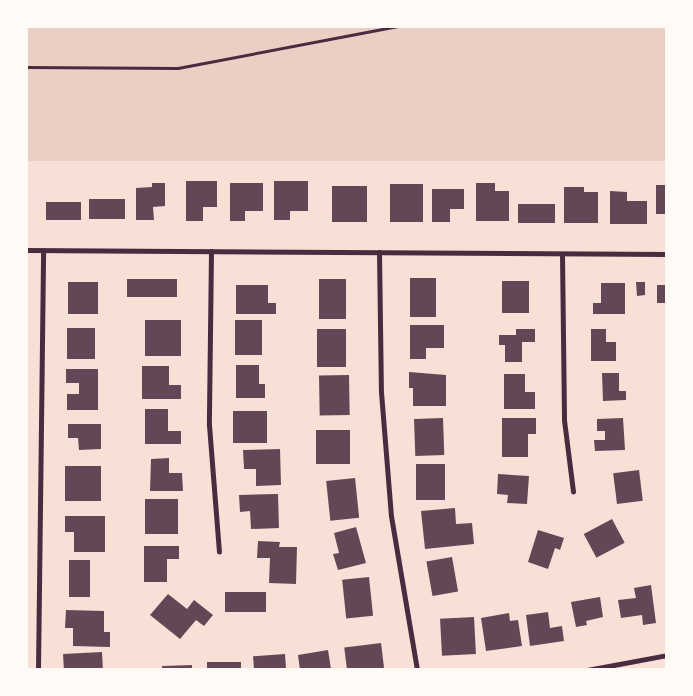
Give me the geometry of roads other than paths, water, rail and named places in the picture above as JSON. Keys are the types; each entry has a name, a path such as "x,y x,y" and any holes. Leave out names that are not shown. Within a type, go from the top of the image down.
{"street":[{"path":"26,250 667,254"},
{"path":"38,670 43,250"},
{"path":"211,251 209,425 219,552"},
{"path":"379,252 382,392 391,516 417,670"},
{"path":"562,254 564,420 573,491"},
{"path":"587,670 618,667 667,655"}]}
